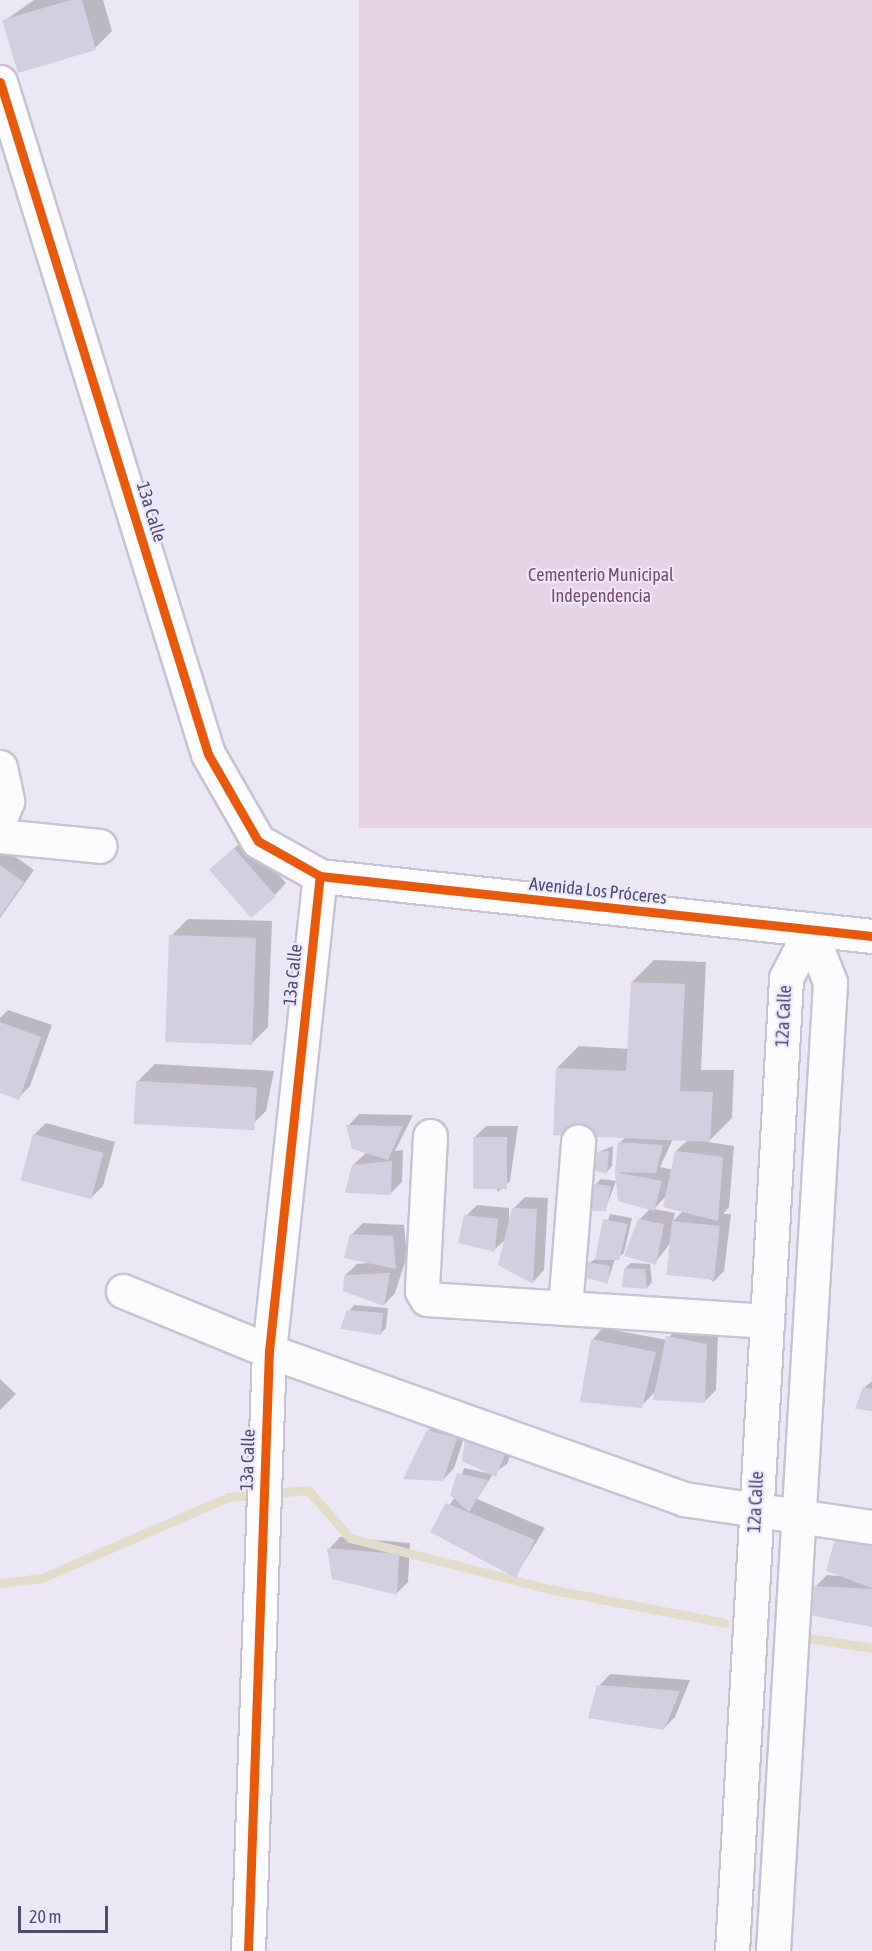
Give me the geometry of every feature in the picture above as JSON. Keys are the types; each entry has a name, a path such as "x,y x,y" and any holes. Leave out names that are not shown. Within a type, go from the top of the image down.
{"street":[{"name":"13a Calle","path":"0,82 208,754 258,842 320,876 269,1351 248,1951"},
{"path":"0,767 7,801 0,818"},
{"path":"0,837 100,846"},
{"name":"Avenida Los Próceres","path":"320,876 872,936"},
{"path":"773,1951 830,982 810,931"},
{"name":"12a Calle","path":"732,1951 786,978 810,931"},
{"path":"430,1136 422,1291 427,1299 766,1321"},
{"path":"565,1308 578,1142"},
{"path":"123,1291 269,1351 684,1499 872,1527"}],"green space":[{"name":"Cementerio Municipal Independencia","path":"359,0 872,0 872,828 359,828"}],"building":[{"path":"71,0 82,0 96,50 18,73 2,20"},
{"path":"234,848 276,896 251,918 209,870"},
{"path":"0,865 24,882 0,916"},
{"path":"169,935 256,938 252,1045 165,1042"},
{"path":"631,982 685,984 680,1091 713,1092 710,1142 553,1135 556,1068 626,1071"},
{"path":"0,1022 41,1037 19,1100 0,1093"},
{"path":"136,1081 257,1087 255,1130 134,1124"},
{"path":"346,1125 403,1126 388,1160 352,1149"},
{"path":"33,1134 104,1153 91,1199 21,1180"},
{"path":"473,1137 507,1137 507,1189 473,1189"},
{"path":"618,1142 663,1145 656,1173 615,1172"},
{"path":"609,1151 607,1174 589,1169 595,1152"},
{"path":"675,1151 723,1157 718,1221 663,1207"},
{"path":"392,1161 391,1195 345,1193 352,1165"},
{"path":"615,1172 662,1181 654,1211 618,1201"},
{"path":"594,1184 611,1186 606,1211 590,1211"},
{"path":"512,1208 537,1209 533,1284 498,1265"},
{"path":"464,1215 498,1219 495,1252 458,1243"},
{"path":"603,1219 628,1224 619,1260 595,1260"},
{"path":"638,1219 664,1224 656,1265 624,1256"},
{"path":"672,1221 720,1226 714,1280 666,1275"},
{"path":"350,1234 393,1236 396,1269 344,1258"},
{"path":"587,1262 610,1266 608,1284 587,1278"},
{"path":"624,1268 645,1269 647,1289 622,1287"},
{"path":"390,1273 384,1306 343,1291 344,1275"},
{"path":"347,1310 383,1313 381,1335 340,1329"},
{"path":"666,1336 707,1344 705,1403 653,1400"},
{"path":"591,1339 656,1352 642,1408 580,1402"},
{"path":"863,1387 872,1389 872,1411 855,1409"},
{"path":"427,1430 457,1438 443,1481 403,1479"},
{"path":"466,1433 507,1449 496,1477 462,1461"},
{"path":"457,1473 488,1480 469,1512 450,1495"},
{"path":"446,1503 535,1540 516,1578 430,1532"},
{"path":"838,1528 872,1535 872,1588 826,1571"},
{"path":"327,1548 399,1554 397,1595 332,1579"},
{"path":"814,1586 872,1589 872,1627 809,1615"},
{"path":"597,1685 680,1691 664,1730 588,1718"}],"waterway":[{"path":"0,1583 42,1578 228,1497 308,1490 350,1538 549,1589 725,1623"},
{"path":"802,1637 872,1648"}],"cycle path":[{"path":"0,82 208,754 258,841 320,876 872,936"},
{"path":"248,1951 269,1351 320,876"}]}
